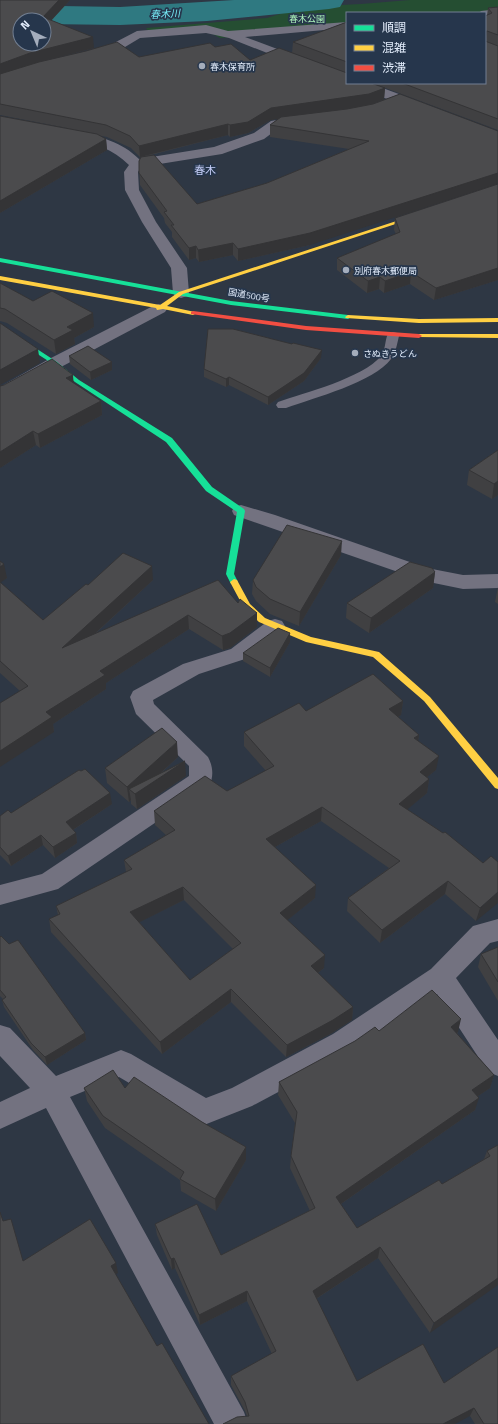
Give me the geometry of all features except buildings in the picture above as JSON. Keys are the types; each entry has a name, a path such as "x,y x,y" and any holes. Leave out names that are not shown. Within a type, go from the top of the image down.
{"main road":[{"path":"159,309 181,293 432,211"},
{"name":"国道500号","path":"0,260 276,309 371,319 458,322 498,320"},
{"path":"0,278 159,309 259,324 365,335 467,338 498,336"},
{"path":"0,327 55,363 78,381 125,413 169,440 209,489 241,511 230,574 246,606 262,620 308,640 376,654 427,699 498,785"}],"street":[{"path":"486,13 498,12"},
{"path":"228,35 346,25"},
{"path":"83,57 116,47 137,35 206,29 228,35 310,65"},
{"path":"360,84 434,112"},
{"path":"379,107 399,99"},
{"path":"181,293 179,268 149,222 132,190 131,172 136,164 217,151 259,136 276,124 312,118"},
{"path":"64,132 102,141 126,152 136,164"},
{"path":"0,394 55,363 159,309"},
{"path":"241,511 268,519 424,574 463,582 498,581"},
{"path":"0,895 49,882 201,780 200,763 144,708 141,697 191,670 238,654 275,626"},
{"path":"0,1116 52,1091 121,1063 204,1112 242,1097 343,1043 440,977 482,934 498,930"},
{"path":"440,977 498,1062"},
{"path":"0,1036 52,1091 232,1424"}],"lane":[{"path":"282,404 354,378 374,369 387,358 393,336"}],"green space":[{"name":"春木公園","path":"410,0 498,0 498,13 346,12 346,27 220,38 205,30 151,35 146,28 267,18 302,7"}],"waterway":[{"name":"春木川","path":"0,14 120,16 207,12 329,0"}],"traffic: fast":[{"path":"0,260 231,303 348,317"},
{"path":"0,327 55,363 77,381 169,440 209,489 241,511 230,574 234,582"}],"traffic: slow":[{"path":"159,309 181,293 423,214"},
{"path":"0,278 193,313"},
{"path":"348,317 419,321 498,320"},
{"path":"419,336 498,336"},
{"path":"234,582 247,606 262,620 309,640 376,654 427,699 498,785"}],"traffic: jam":[{"path":"193,313 306,328 419,336"}],"place":[{"name":"春木保育所","path":"202,66"},
{"name":"別府春木郵便局","path":"346,270"},
{"name":"さぬきうどん","path":"355,353"}],"district":[{"name":"春木","path":"205,170"}]}
